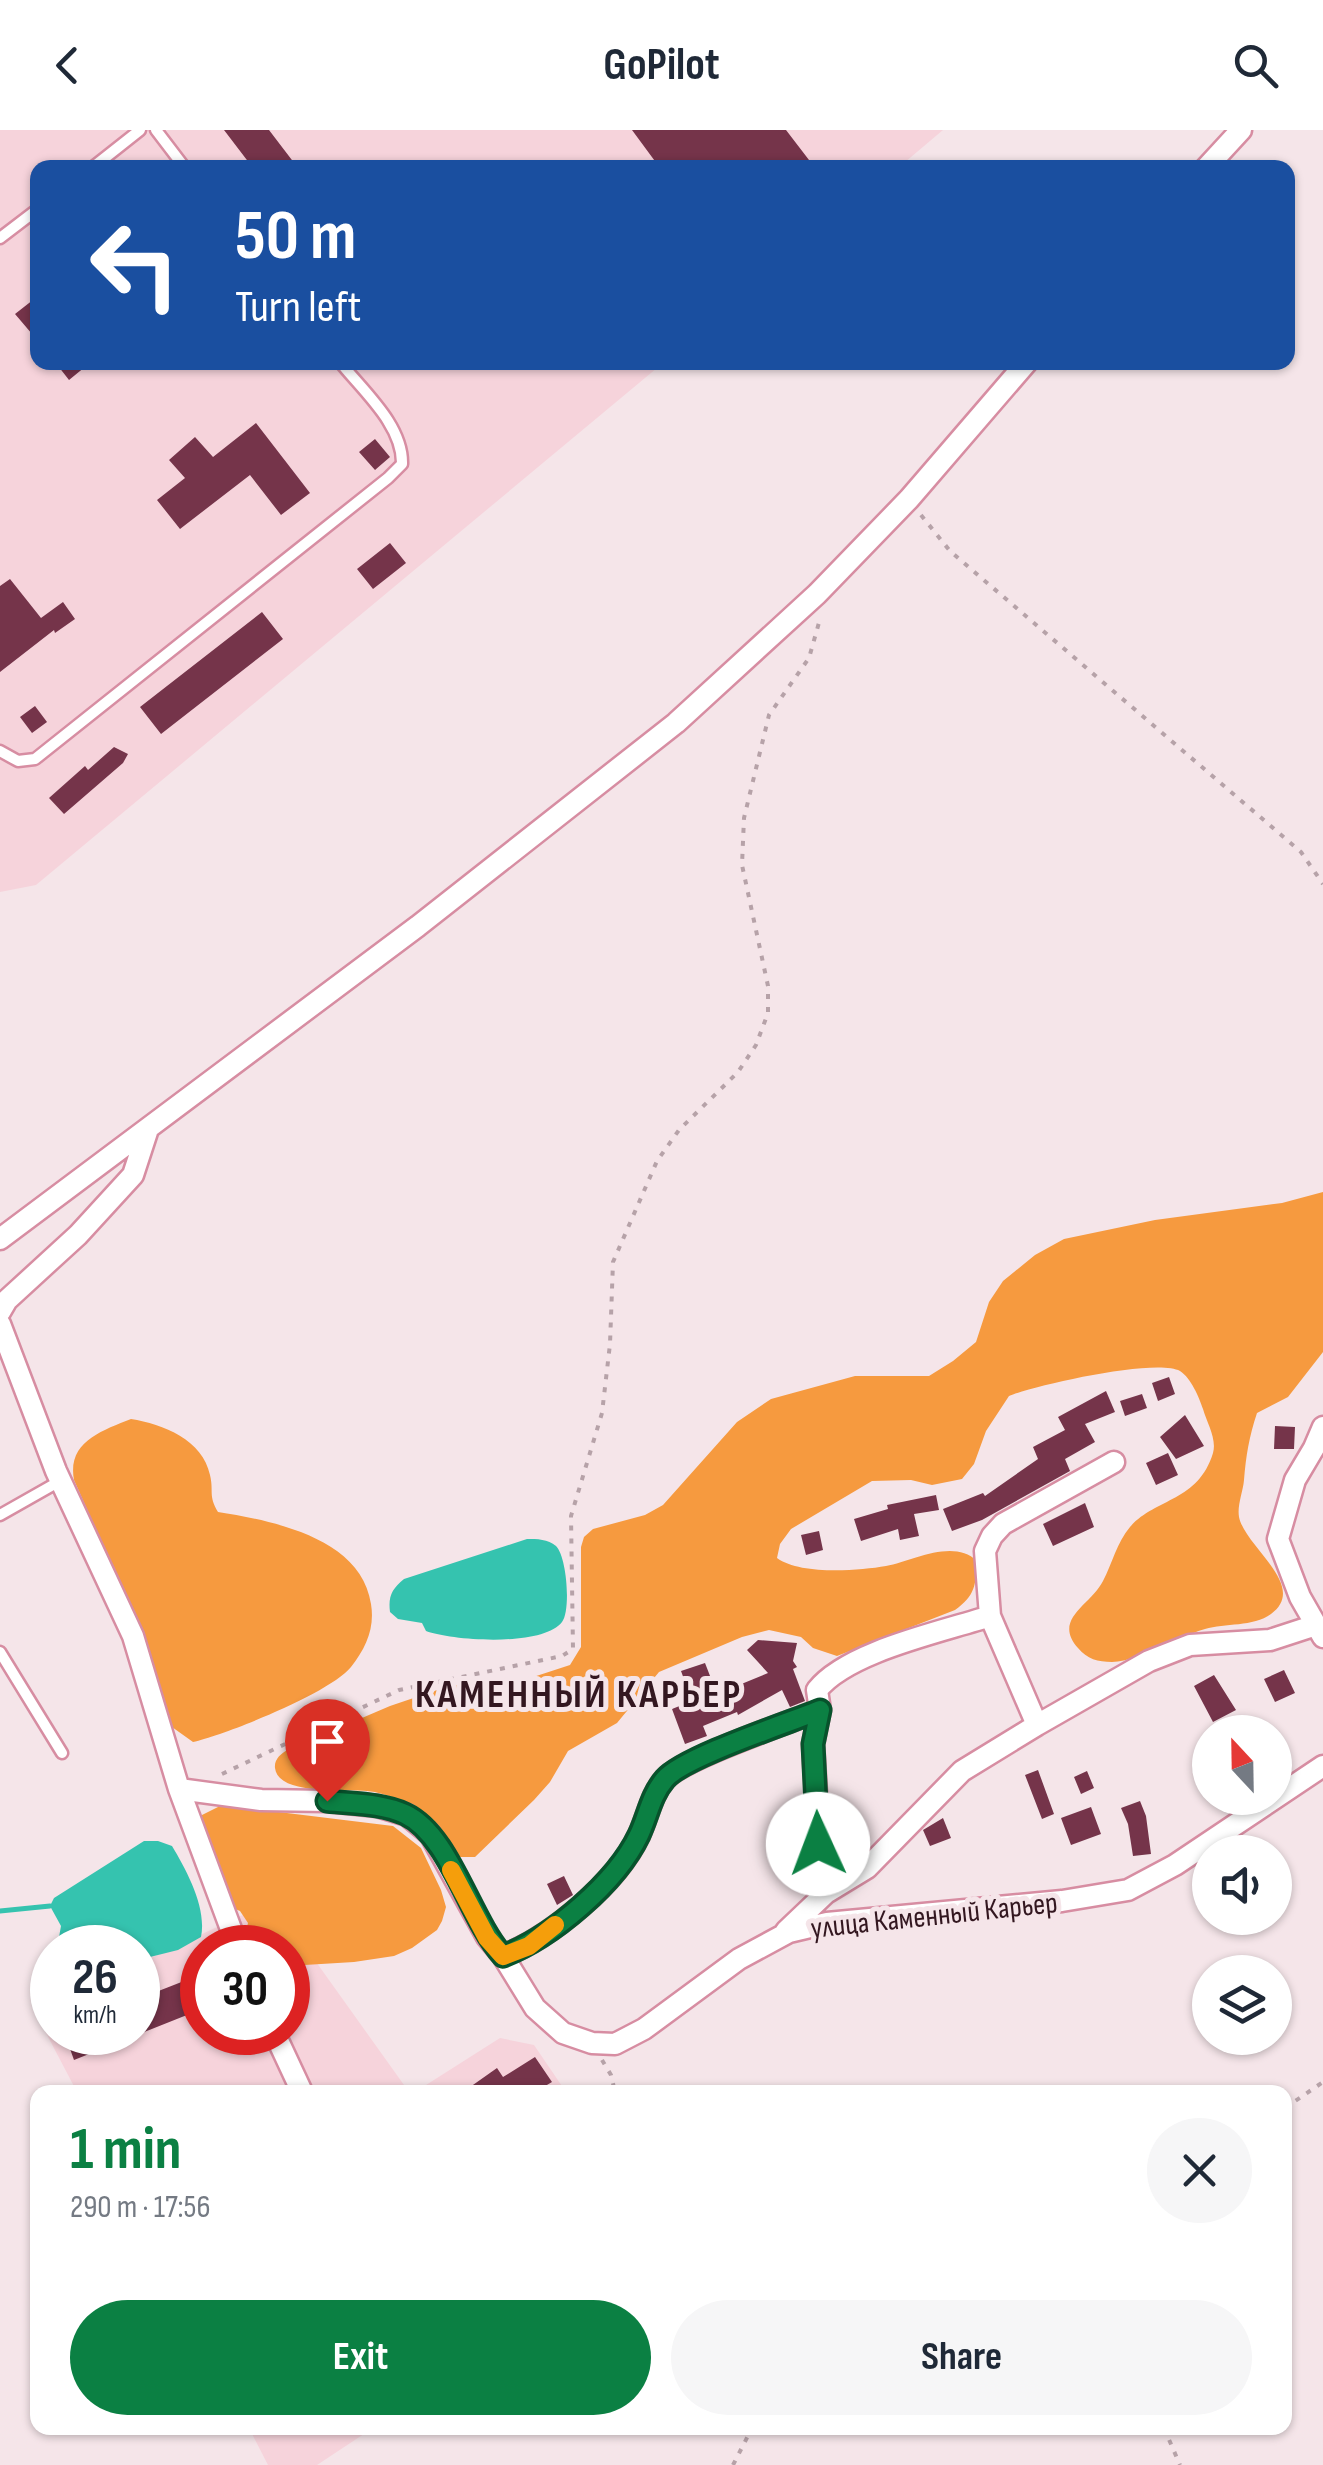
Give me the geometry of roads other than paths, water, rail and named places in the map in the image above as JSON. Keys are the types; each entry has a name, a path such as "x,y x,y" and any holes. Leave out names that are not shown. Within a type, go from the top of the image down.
{"street":[{"path":"1213,160 1241,130"},
{"path":"0,1240 418,926 676,723 817,594 909,500 1020,370"},
{"path":"0,1312 7,1300 133,1176 148,1129"},
{"path":"0,1324 60,1481 133,1636 180,1789 230,1925"},
{"path":"781,1936 826,1894 867,1868 962,1771 1149,1661 1190,1644 1260,1641 1319,1630 1300,1597 1278,1539 1295,1480 1323,1426"},
{"path":"1037,1725 990,1616 986,1551 1003,1524 1114,1462"},
{"path":"826,1894 818,1844 813,1744 820,1710 817,1690 830,1674 856,1660 990,1616"},
{"path":"180,1789 261,1800 377,1806 407,1815 430,1834 487,1938 503,1956 529,1946 580,1907 609,1878 638,1837 654,1795 667,1776 696,1760 820,1710"},
{"name":"улица Каменный Карьер","path":"503,1956 535,2008 563,2033 592,2043 615,2044 644,2029 739,1958 781,1936 826,1923 1062,1901 1128,1890 1175,1865 1323,1766"},
{"path":"285,2055 299,2085"}],"lane":[{"path":"102,160 140,130"},
{"path":"156,130 180,160"},
{"path":"0,238 30,216"},
{"path":"0,751 18,761 35,759 402,464 402,450 394,430 346,370"},
{"path":"0,1515 60,1481"},
{"path":"0,1652 62,1753"}],"waterway":[{"path":"0,1911 50,1906"}],"district":[{"name":"КАМЕННЫЙ КАРЬЕР","path":"579,1693"}]}
